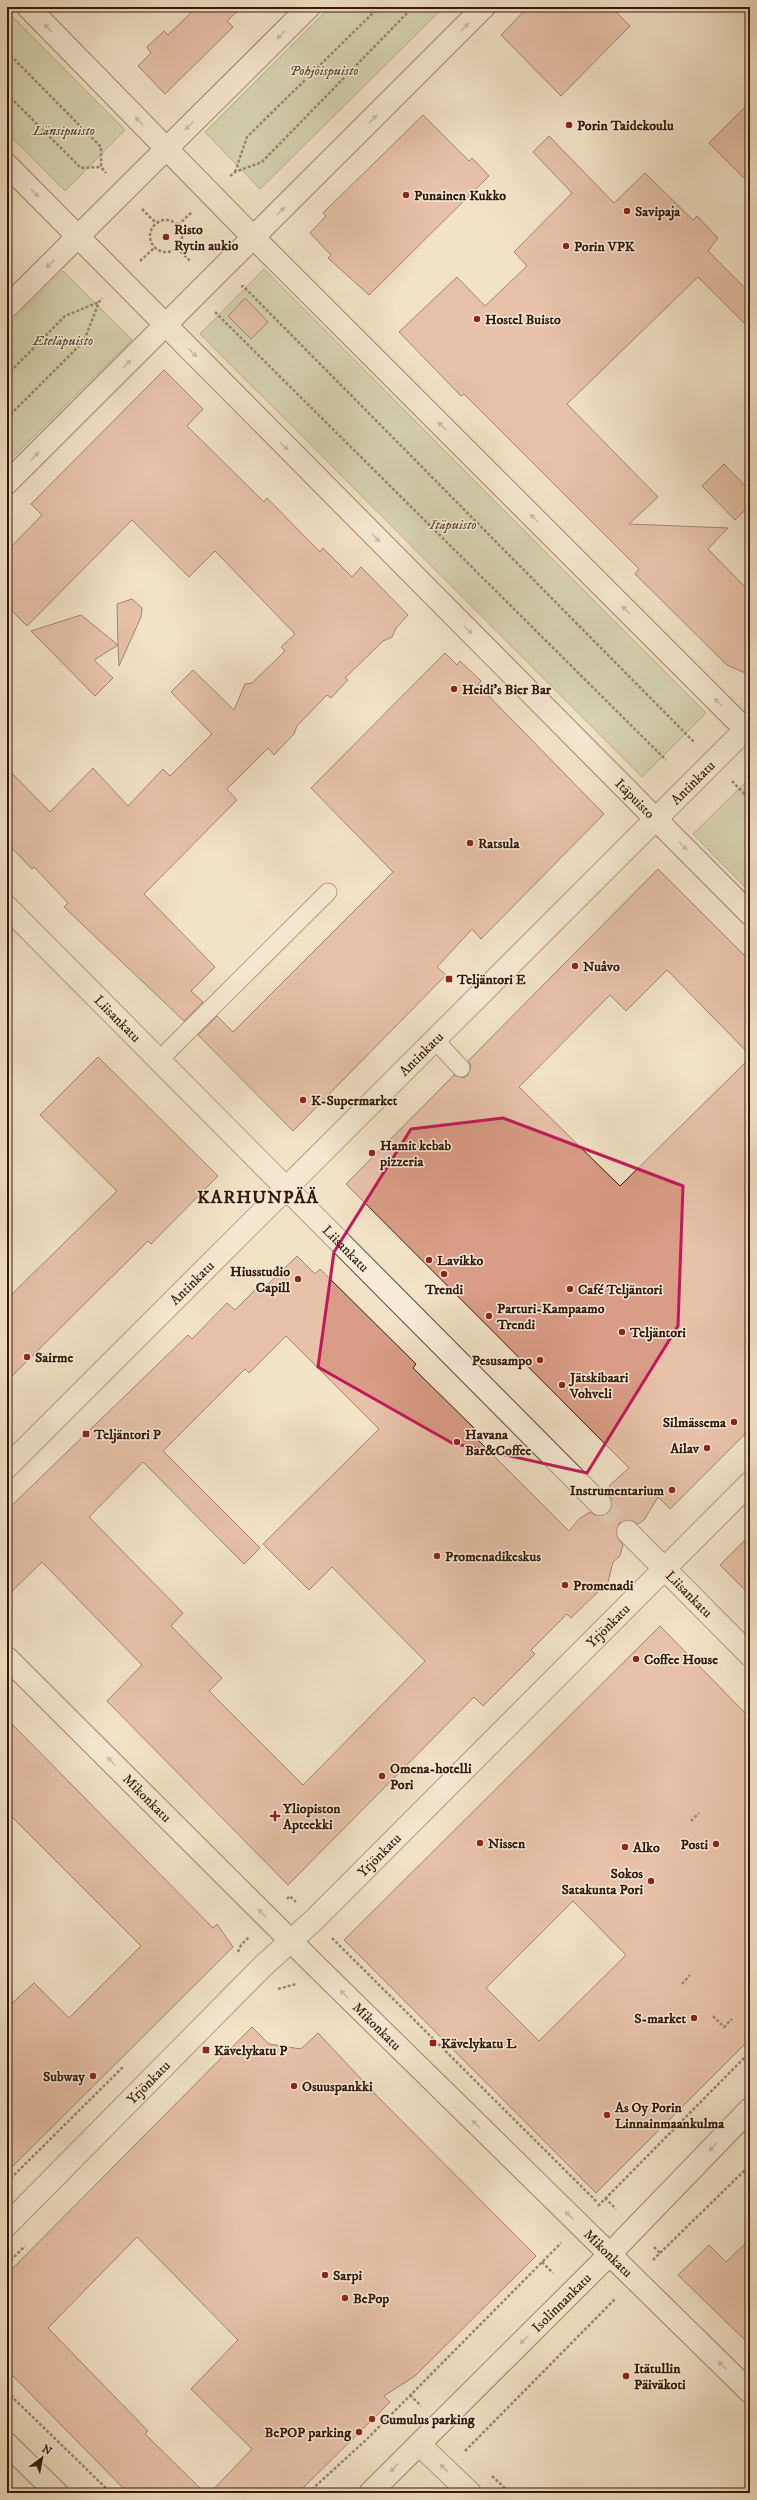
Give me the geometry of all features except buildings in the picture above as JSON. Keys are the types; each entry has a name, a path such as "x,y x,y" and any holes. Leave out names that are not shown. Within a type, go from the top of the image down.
{"street":[{"path":"28,7 210,195 748,729"},
{"path":"7,307 309,7"},
{"path":"7,483 484,7"},
{"path":"7,165 78,236"},
{"name":"Itäpuisto","path":"78,236 750,914"},
{"name":"Antinkatu","path":"7,1467 655,819 748,729"},
{"name":"Liisankatu","path":"7,907 600,1504"},
{"name":"Yrjönkatu","path":"7,2224 290,1940 314,1920 750,1483"},
{"name":"Liisankatu","path":"628,1532 750,1655"},
{"name":"Mikonkatu","path":"7,1658 268,1919 634,2280 750,2392"},
{"name":"Isolinnankatu","path":"370,2493 609,2255 750,2109"},
{"path":"7,2444 57,2493"},
{"path":"419,2444 470,2493"}],"lane":[{"path":"159,1060 328,892"},
{"path":"435,1040 461,1068"}],"path":[{"path":"234,172 247,137 379,7"},
{"path":"178,225 234,172 262,162 413,7"},
{"path":"7,52 100,147 101,167 156,223"},
{"path":"7,94 81,168 101,167"},
{"path":"170,220 178,225 182,240 177,248 163,253 154,248 150,232 156,223 170,220"},
{"path":"7,418 84,341 99,302 154,248"},
{"path":"177,248 226,296"},
{"path":"666,760 214,312 226,296 243,286 750,800"},
{"path":"7,375 65,316 99,302"},
{"path":"691,1821 699,1813"},
{"path":"238,1954 241,1945 290,1896"},
{"path":"314,1920 599,2204"},
{"path":"682,1984 690,1975"},
{"path":"713,2016 724,2027 732,2019"},
{"path":"308,2493 366,2440 750,2052"},
{"path":"7,2182 125,2065"},
{"path":"423,2493 750,2165"},
{"path":"7,2392 111,2493"}],"highlighted area":[{"path":"503,1118 683,1186 678,1326 587,1473 452,1443 318,1367 334,1252 411,1129"}],"green space":[{"name":"Pohjoispuisto","path":"330,7 444,7 260,189 205,132"},
{"name":"Länsipuisto","path":"7,11 125,130 65,191 7,133"},
{"name":"Itäpuisto","path":"264,269 706,713 642,777 200,334"},
{"name":"Eteläpuisto","path":"63,271 132,340 7,463 7,326"},
{"path":"750,778 750,892 693,834"}],"tunnel":[{"path":"600,1504 628,1532"}],"place":[{"name":"Porin Taidekoulu","path":"569,125"},
{"name":"Punainen Kukko","path":"406,195"},
{"name":"Savipaja","path":"627,211"},
{"name":"Risto Rytin aukio","path":"166,237"},
{"name":"Porin VPK","path":"566,246"},
{"name":"Hostel Buisto","path":"477,319"},
{"name":"Heidi's Bier Bar","path":"454,689"},
{"name":"Ratsula","path":"470,843"},
{"name":"Nuåvo","path":"575,966"},
{"name":"Teljäntori E","path":"449,979"},
{"name":"K-Supermarket","path":"303,1100"},
{"name":"Hamit kebab pizzeria","path":"372,1153"},
{"name":"Lavikko","path":"429,1260"},
{"name":"Trendi","path":"444,1274"},
{"name":"Hiusstudio Capill","path":"298,1279"},
{"name":"Café Teljäntori","path":"570,1289"},
{"name":"Parturi-Kampaamo Trendi","path":"489,1316"},
{"name":"Teljäntori","path":"622,1332"},
{"name":"Sairme","path":"27,1357"},
{"name":"Pesusampo","path":"540,1360"},
{"name":"Jätskibaari Vohveli","path":"562,1385"},
{"name":"Silmässema","path":"734,1422"},
{"name":"Teljäntori P","path":"86,1434"},
{"name":"Havana Bar&Coffee","path":"457,1442"},
{"name":"Ailav","path":"707,1448"},
{"name":"Instrumentarium","path":"672,1490"},
{"name":"Promenadikeskus","path":"437,1556"},
{"name":"Promenadi","path":"565,1585"},
{"name":"Coffee House","path":"636,1659"},
{"name":"Omena-hotelli Pori","path":"382,1776"},
{"name":"Yliopiston Apteekki","path":"275,1816"},
{"name":"Nissen","path":"480,1843"},
{"name":"Posti","path":"716,1844"},
{"name":"Alko","path":"625,1847"},
{"name":"Sokos Satakunta Pori","path":"651,1881"},
{"name":"S-market","path":"694,2018"},
{"name":"Kävelykatu L","path":"433,2043"},
{"name":"Kävelykatu P","path":"206,2050"},
{"name":"Subway","path":"93,2076"},
{"name":"Osuuspankki","path":"294,2086"},
{"name":"As Oy Porin Linnainmaankulma","path":"607,2115"},
{"name":"Sarpi","path":"325,2275"},
{"name":"BePop","path":"345,2298"},
{"name":"Itätullin Päiväkoti","path":"626,2376"},
{"name":"Cumulus parking","path":"372,2419"},
{"name":"BePOP parking","path":"359,2432"}],"district":[{"name":"KARHUNPÄÄ","path":"258,1197"}]}
